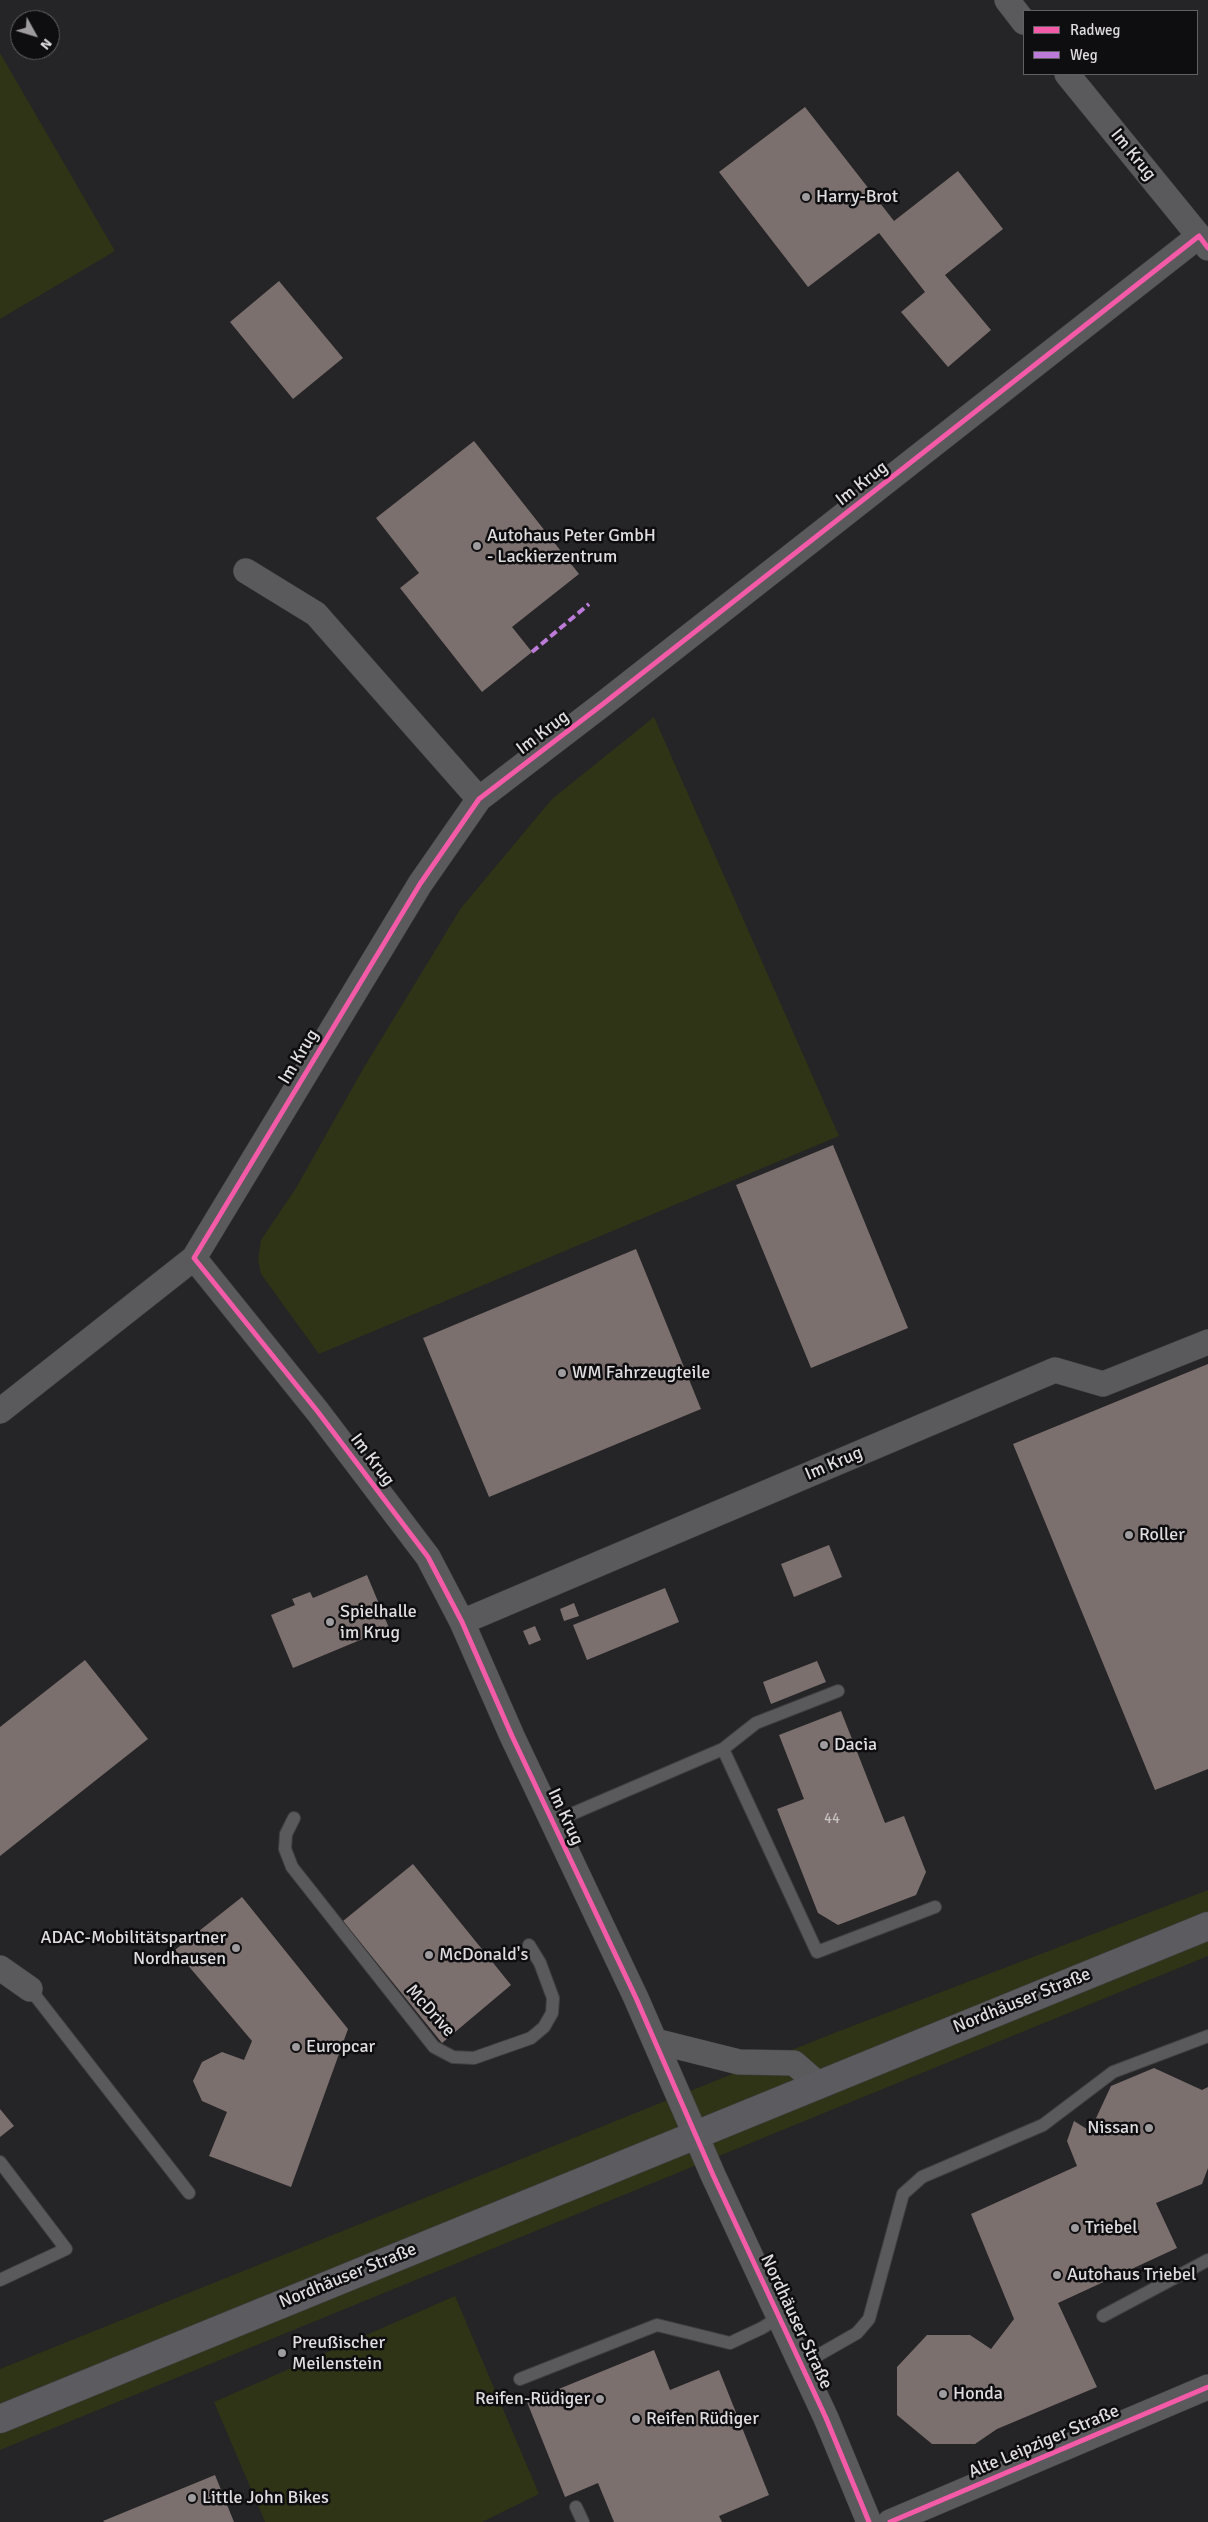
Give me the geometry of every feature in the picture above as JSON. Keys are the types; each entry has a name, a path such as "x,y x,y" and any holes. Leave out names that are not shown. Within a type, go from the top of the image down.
{"main road":[{"name":"Nordhäuser Straße","path":"0,2419 1208,1926"}],"street":[{"path":"1007,0 1023,21"},
{"name":"Im Krug","path":"0,1411 194,1258 420,884 479,799 1203,242 1068,75"},
{"path":"246,571 316,614 479,799"},
{"name":"Im Krug","path":"194,1258 318,1412 428,1557 462,1622 697,2134"},
{"name":"Im Krug","path":"462,1622 1055,1370 1103,1384 1208,1342"},
{"path":"0,1968 30,1989"},
{"path":"655,2042 739,2062 794,2062 818,2084"},
{"name":"Nordhäuser Straße","path":"697,2134 713,2175 801,2365 869,2522"},
{"name":"Alte Leipziger Straße","path":"890,2522 1208,2387"}],"lane":[{"path":"553,1822 723,1749 756,1723 838,1691"},
{"path":"723,1749 817,1952 935,1907"},
{"name":"McDrive","path":"294,1818 286,1834 285,1849 292,1867 304,1885 434,2047 453,2058 474,2058 531,2038 544,2027 552,2014 553,1998 540,1963 529,1945"},
{"path":"30,1989 189,2193"},
{"path":"801,2365 857,2333 869,2319 903,2194 922,2177 1043,2125 1113,2072 1208,2036"},
{"path":"0,2162 66,2249 0,2280"},
{"path":"1103,2316 1208,2260"},
{"path":"520,2378 658,2325 730,2343 778,2318"},
{"path":"576,2507 583,2522"}],"green space":[{"path":"0,53 115,251 0,319"},
{"path":"654,717 839,1136 319,1354 261,1274 258,1259 261,1240 296,1188 363,1069 461,908 552,799"},
{"path":"1208,1890 1208,1956 0,2450 0,2369 829,2035"},
{"path":"455,2296 539,2494 482,2522 265,2522 214,2402"}],"building":[{"path":"805,107 894,221 958,171 1003,229 945,275 991,330 948,367 901,312 925,292 879,233 808,287 719,172"},
{"path":"279,281 343,358 293,399 230,322"},
{"name":"Autohaus Peter GmbH - Lackierzentrum","path":"474,441 579,574 512,627 532,652 482,692 400,588 419,573 376,518"},
{"path":"833,1145 908,1328 811,1368 736,1185"},
{"name":"WM Fahrzeugteile","path":"636,1249 701,1409 489,1497 423,1338"},
{"name":"Roller","path":"1208,1364 1208,1769 1155,1790 1013,1444"},
{"path":"829,1545 842,1577 794,1597 781,1564"},
{"name":"Spielhalle im Krug","path":"367,1575 389,1628 293,1668 271,1615 295,1605 292,1599 310,1592 313,1598"},
{"path":"665,1588 679,1622 587,1660 573,1625"},
{"path":"574,1603 579,1616 564,1621 560,1609"},
{"path":"535,1626 541,1640 529,1645 523,1631"},
{"path":"85,1660 148,1739 0,1856 0,1727"},
{"path":"817,1661 826,1682 771,1704 763,1682"},
{"path":"841,1711 885,1823 904,1816 926,1872 916,1895 838,1925 818,1913 777,1809 804,1799 779,1735"},
{"name":"McDonald's","path":"413,1864 511,1985 442,2043 343,1921"},
{"name":"Europcar","path":"242,1897 348,2029 291,2187 209,2156 227,2112 202,2101 193,2081 202,2062 222,2052 244,2060 252,2041 175,1950"},
{"name":"Autohaus Triebel","path":"1154,2068 1202,2090 1208,2087 1208,2168 1202,2184 1156,2203 1177,2248 1058,2303 1097,2387 997,2429 975,2444 932,2444 897,2415 897,2367 927,2335 970,2335 991,2349 1014,2319 971,2214 1077,2166 1067,2141 1074,2121 1090,2131 1111,2086"},
{"path":"0,2109 14,2126 0,2137"},
{"name":"Reifen Rüdiger","path":"654,2350 670,2390 719,2370 769,2495 719,2516 722,2522 614,2522 598,2483 565,2497 527,2402"},
{"name":"Little John Bikes","path":"215,2475 234,2522 103,2521"}],"marked path":[{"path":"532,652 589,604"}],"cycle path":[{"path":"869,2522 826,2418 713,2175 636,1998 512,1736 462,1622 428,1557 318,1412 194,1258 420,884 479,799 603,704 1199,236 1208,248"},
{"path":"890,2522 1208,2387"}],"place":[{"name":"Harry-Brot","path":"806,197"},
{"name":"Autohaus Peter GmbH - Lackierzentrum","path":"477,546"},
{"name":"WM Fahrzeugteile","path":"562,1373"},
{"name":"Roller","path":"1129,1535"},
{"name":"Spielhalle im Krug","path":"330,1622"},
{"name":"Dacia","path":"824,1745"},
{"name":"ADAC-Mobilitätspartner Nordhausen","path":"236,1948"},
{"name":"McDonald's","path":"429,1955"},
{"name":"Europcar","path":"296,2047"},
{"name":"Nissan","path":"1149,2128"},
{"name":"Triebel","path":"1075,2228"},
{"name":"Autohaus Triebel","path":"1057,2275"},
{"name":"Preußischer Meilenstein","path":"282,2353"},
{"name":"Honda","path":"943,2394"},
{"name":"Reifen-Rüdiger","path":"600,2399"},
{"name":"Reifen Rüdiger","path":"636,2419"},
{"name":"Little John Bikes","path":"192,2498"}]}
